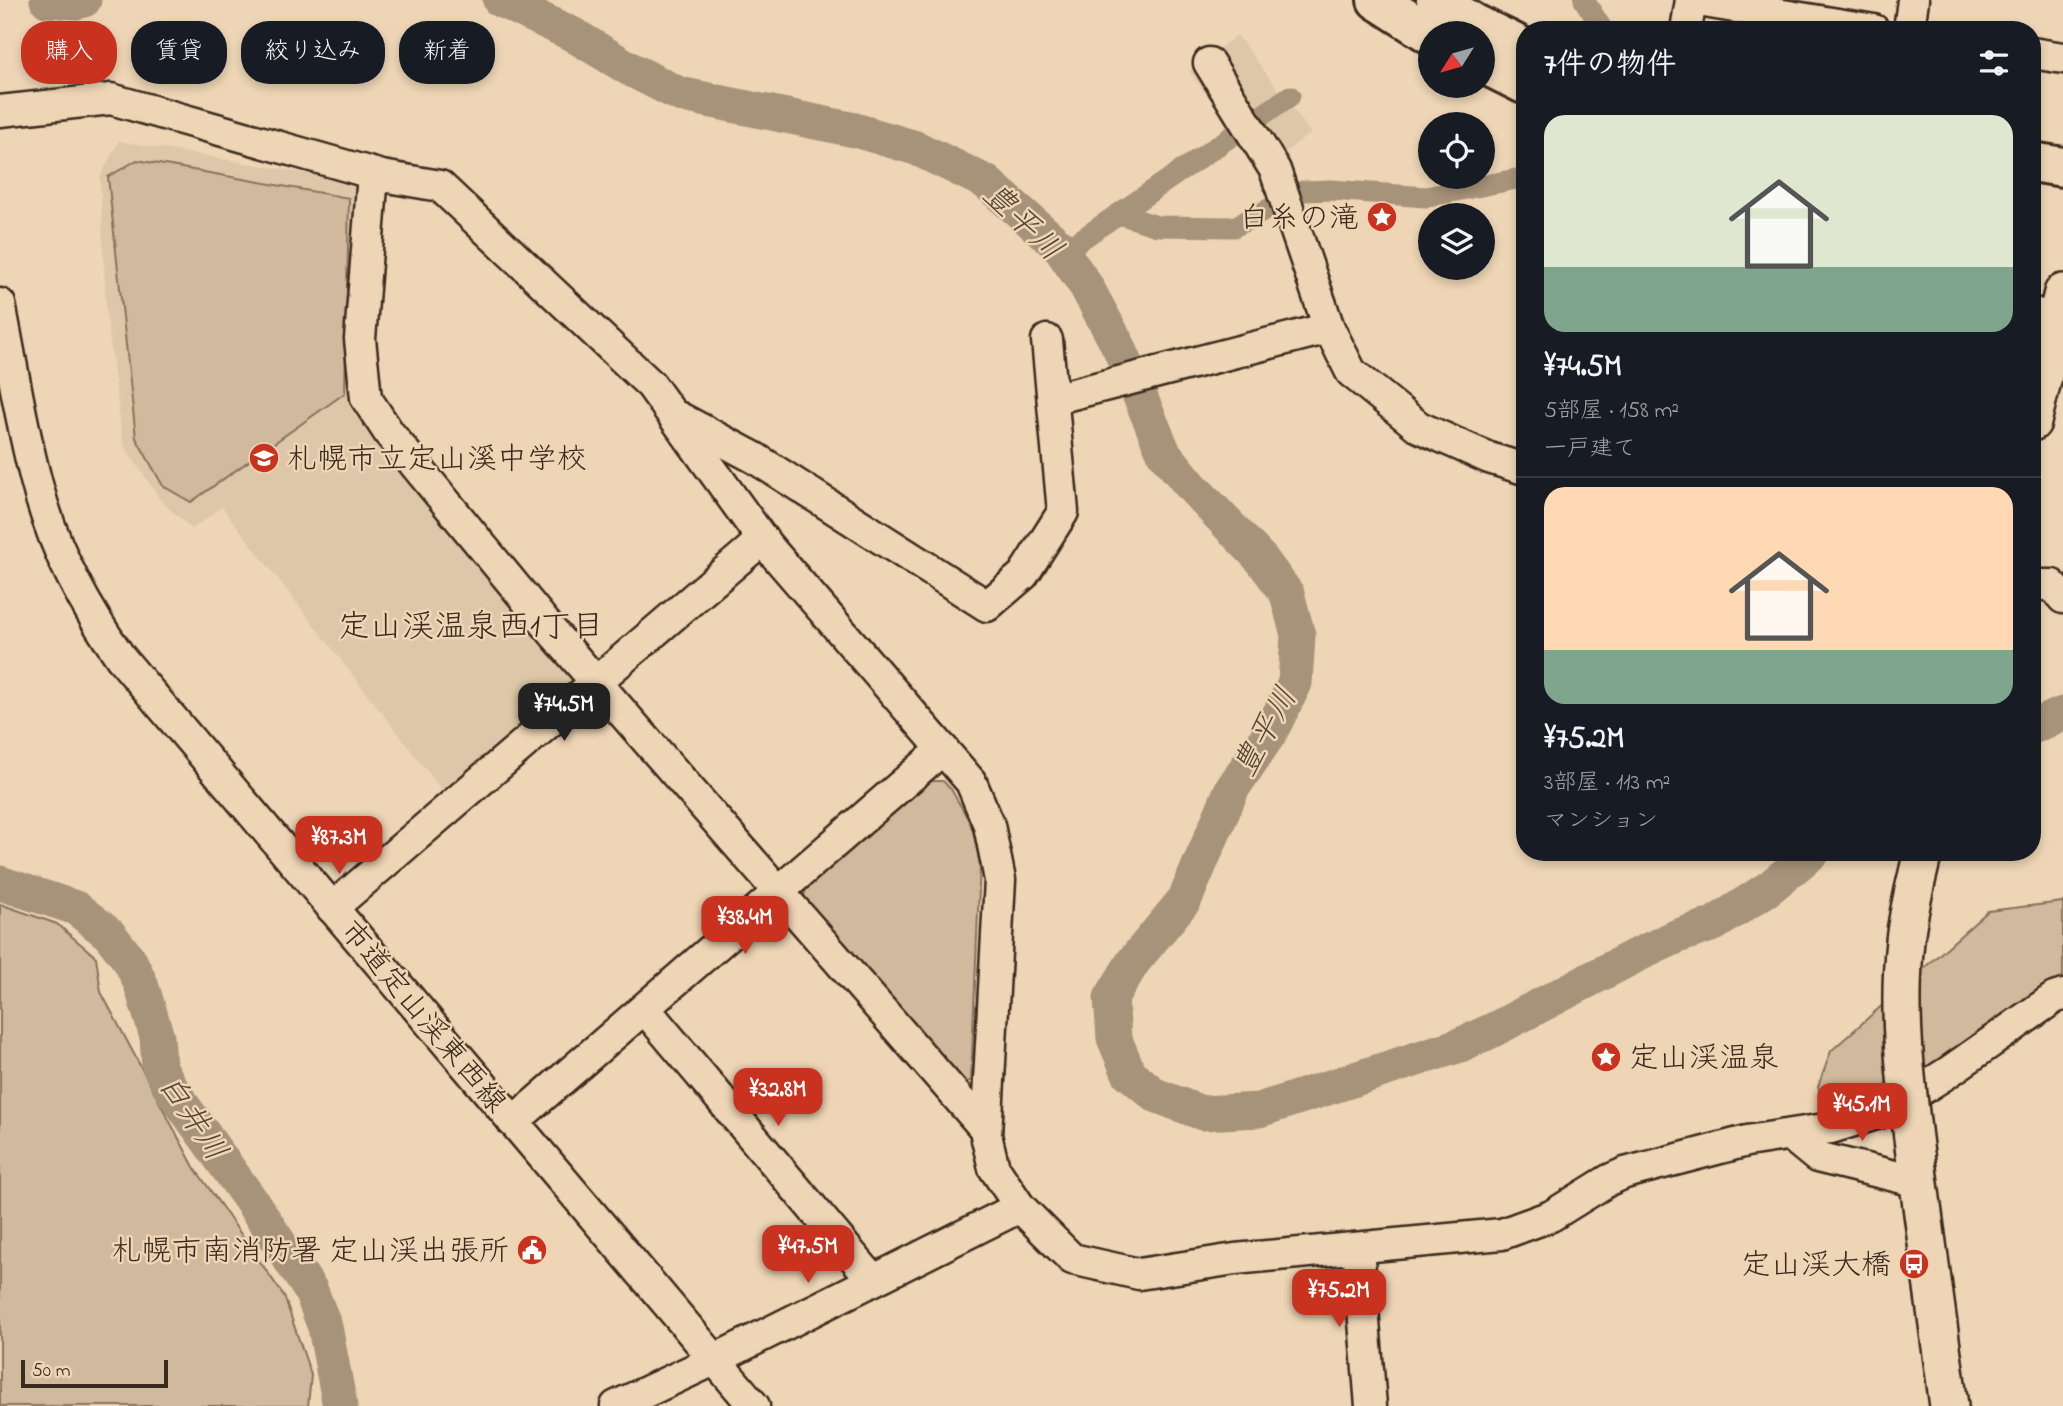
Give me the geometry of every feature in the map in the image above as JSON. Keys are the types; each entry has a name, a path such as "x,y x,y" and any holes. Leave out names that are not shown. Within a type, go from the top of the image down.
{"highway":[{"path":"1377,0 1418,26"},
{"path":"1436,0 1473,23 1516,44"},
{"path":"1495,70 1516,80"},
{"path":"2041,163 2063,167"},
{"path":"2041,188 2063,191"}],"main road":[{"path":"2041,365 2051,308"},
{"path":"1921,861 1905,942 1902,994 1904,1060 1949,1406"}],"street":[{"path":"1688,21 1692,0 1819,21"},
{"path":"1910,21 1913,0"},
{"path":"2041,54 2063,58"},
{"path":"1209,63 1275,170 1329,328 1351,372 1419,428 1516,466"},
{"path":"0,111 110,99 373,174 440,186 652,385 763,540 971,782 989,825 1000,880 986,1130 994,1168 1020,1207 1072,1259 1139,1274 1235,1259 1502,1234 1551,1216 1625,1173 1747,1141 1830,1128 1889,1110 2054,998 2063,995"},
{"path":"373,174 360,339 366,398 389,433 597,682 986,1130"},
{"name":"市道定山渓東西線","path":"0,304 6,359 37,485 62,555 96,623 121,658 754,1406"},
{"path":"1065,396 1329,328"},
{"path":"672,413 755,458 987,606 1023,575 1063,512 1065,396 1048,340"},
{"path":"332,908 763,540"},
{"path":"2041,586 2052,585 2063,598"},
{"path":"513,1122 943,749"},
{"path":"645,1009 873,1280"},
{"path":"1790,1135 1816,1157 1917,1168"},
{"path":"616,1406 1020,1207"},
{"path":"1358,1248 1371,1406"}],"shaded area":[{"path":"1237,35 1311,133 1262,169 1189,71"},
{"name":"札幌市立定山溪中学校","path":"119,141 355,182 350,376 571,669 571,683 442,790 222,507 192,529 161,501 123,444 106,311 100,177"},
{"path":"137,160 349,198 345,393 191,502 163,486 136,438 108,177"},
{"path":"931,781 943,781 951,789 972,826 980,864 971,1081 954,1083 802,904 808,882"},
{"path":"2063,902 2063,976 1936,1069 1851,1111 1827,1111 1818,1087 1831,1051 1988,911"},
{"path":"0,904 57,924 96,957 101,992 194,1167 284,1296 311,1375 308,1406 0,1406"}],"waterway":[{"name":"豊平川","path":"47,0 84,0"},
{"name":"豊平川","path":"500,0 572,34 630,69 679,94 855,130 916,148 986,182 1058,245 1086,286 1119,347 1164,453 1192,487 1262,560 1287,594 1298,635 1295,683 1270,733 1232,789 1185,899 1133,962 1111,998 1114,1038 1129,1073 1155,1095 1202,1113 1259,1110 1460,1045 1635,956 1678,936 1714,924 1769,888 1802,861"},
{"path":"1584,0 1597,21"},
{"path":"1063,252 1290,96"},
{"path":"1119,214 1157,226 1234,227 1303,191 1331,190 1426,197 1516,179"},
{"name":"豊平川","path":"2041,723 2063,714"},
{"name":"白井川","path":"0,883 76,908 109,934 130,961 141,984 157,1037 159,1066 174,1093 252,1202 311,1291 325,1327 340,1406"}],"place":[{"name":"白糸の滝","path":"1382,217"},
{"name":"札幌市立定山溪中学校","path":"264,458"},
{"name":"定山渓温泉","path":"1606,1057"},
{"name":"札幌市南消防署 定山渓出張所","path":"532,1250"},
{"name":"定山渓大橋","path":"1914,1264"}],"district":[{"name":"定山渓温泉西1丁目","path":"471,625"}]}
